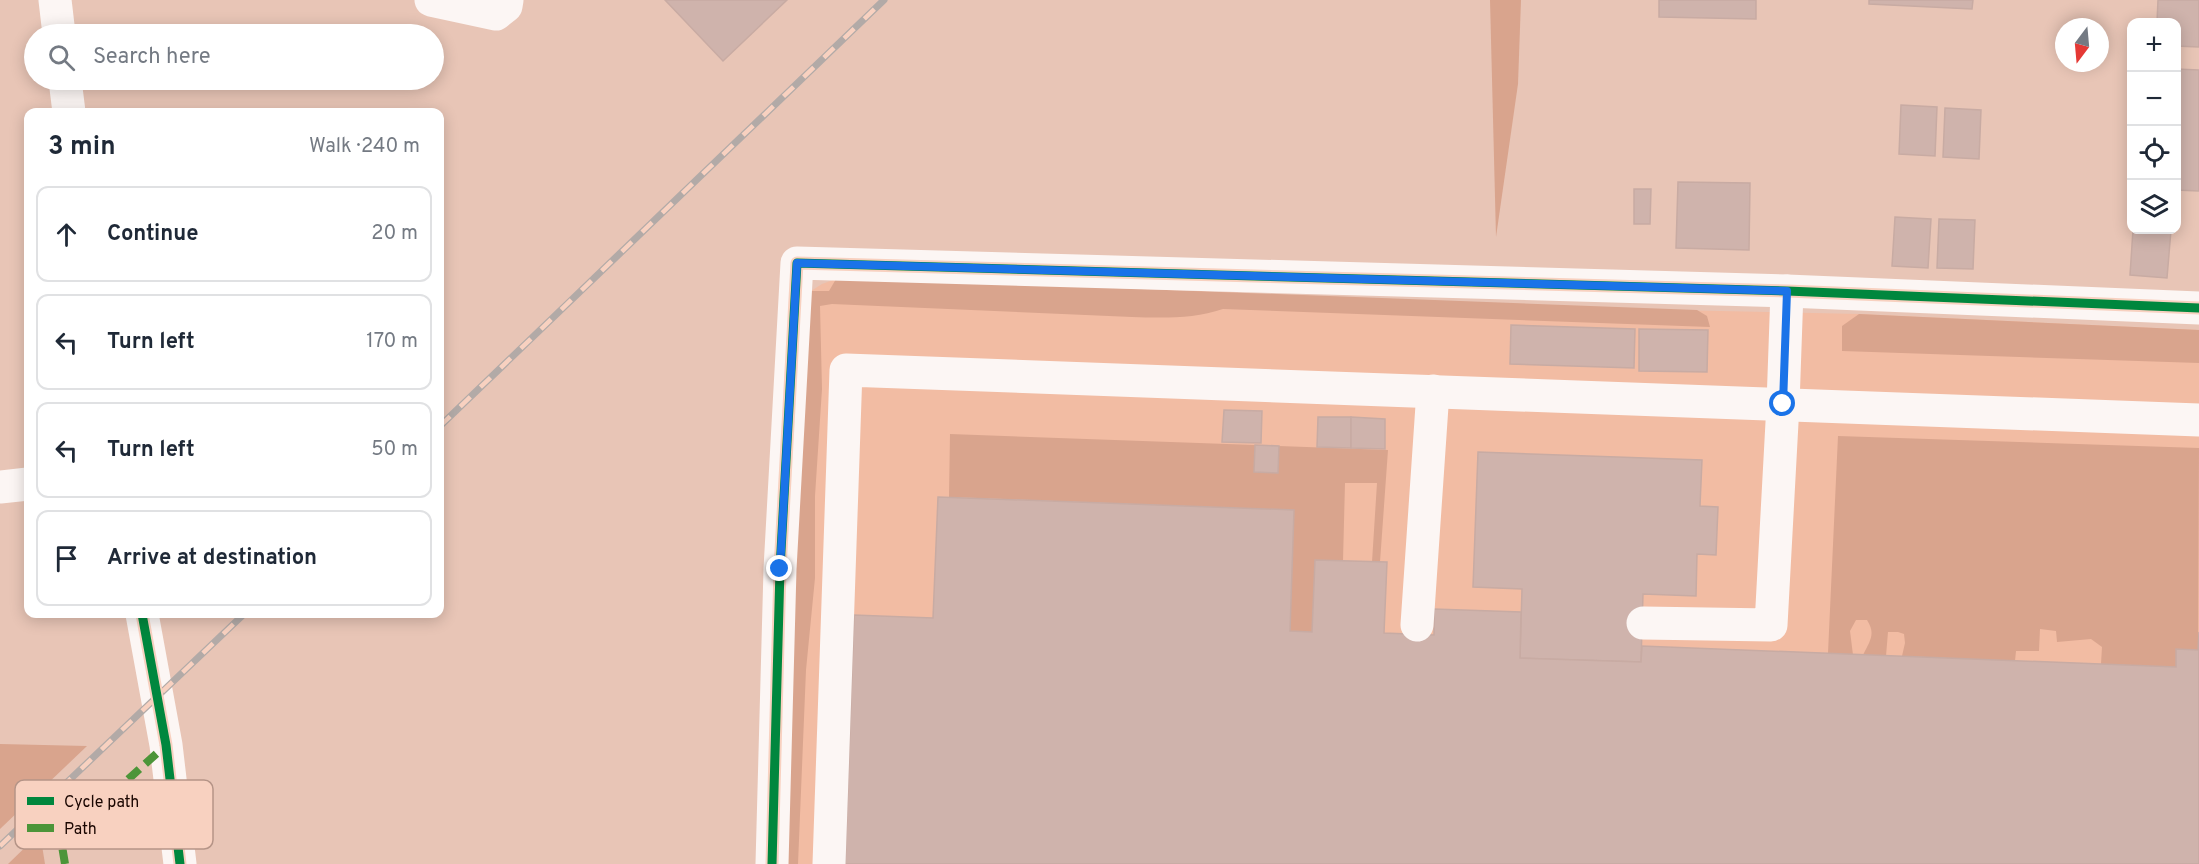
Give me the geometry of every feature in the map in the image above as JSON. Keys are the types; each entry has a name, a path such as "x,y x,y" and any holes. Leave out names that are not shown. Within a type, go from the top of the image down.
{"street":[{"path":"55,0 59,24"},
{"path":"430,0 502,7"},
{"path":"66,90 68,108"},
{"path":"772,864 780,569 797,263 1787,291 2199,308"},
{"path":"1643,622 1771,625 1787,291"},
{"path":"829,864 846,370 2199,420"},
{"path":"1417,625 1433,391"},
{"path":"0,487 24,484"},
{"path":"143,618 170,780"},
{"path":"178,849 180,864"}],"shaded area":[{"path":"1490,0 1521,0 1518,84 1496,237"},
{"path":"836,279 1671,310 1859,314 2199,330 2199,864 784,864 811,291"},
{"path":"836,279 1697,310 1707,316 1710,327 1223,309 1190,316 1155,318 832,304 820,306 822,389 815,496 815,578 806,670 798,864 784,864 805,301 811,291 829,291"},
{"path":"1859,314 2199,330 2199,363 1842,351 1842,326"},
{"path":"950,434 1255,445 1254,472 1277,473 1279,446 1388,450 1380,562 1372,562 1377,483 1345,483 1343,561 1315,560 1312,632 1290,631 1294,510 949,497"},
{"path":"1838,436 2199,448 2198,650 2177,650 2176,667 2101,664 2102,647 2091,639 2057,642 2056,631 2040,629 2039,651 2016,651 2015,661 1902,656 1905,643 1904,634 1898,632 1888,632 1886,656 1863,655 1871,638 1871,629 1867,620 1856,620 1850,631 1853,655 1828,653"},
{"path":"0,744 87,746 51,780 15,780 15,815 0,829"},
{"path":"23,849 43,849 45,864 8,864"}],"building":[{"path":"665,0 787,0 723,61"},
{"path":"1659,0 1756,0 1756,19 1659,17"},
{"path":"1869,0 1973,0 1972,9 1869,4"},
{"path":"2158,0 2199,0 2199,47 2181,46 2181,18 2157,18"},
{"path":"2181,69 2199,70 2199,191 2181,190"},
{"path":"1901,105 1937,107 1935,156 1899,154"},
{"path":"1945,108 1981,110 1979,159 1943,157"},
{"path":"1678,182 1750,183 1749,250 1676,248"},
{"path":"1634,189 1651,189 1650,224 1634,224"},
{"path":"1895,217 1931,219 1928,268 1892,266"},
{"path":"1939,219 1975,220 1973,269 1937,268"},
{"path":"2133,234 2171,234 2167,278 2130,275"},
{"path":"1511,325 1635,329 1634,368 1510,364"},
{"path":"1639,329 1708,330 1707,372 1639,371"},
{"path":"1224,410 1262,411 1261,443 1222,442"},
{"path":"1318,417 1351,417 1351,448 1317,447"},
{"path":"1351,417 1385,419 1385,449 1351,448"},
{"path":"1255,445 1279,446 1278,473 1254,472"},
{"path":"1478,452 1702,460 1700,506 1718,507 1716,555 1697,554 1696,596 1643,594 1641,662 1520,658 1522,589 1473,587"},
{"path":"938,497 1294,510 1290,631 1312,632 1315,560 1387,562 1384,633 1434,635 1434,609 1521,612 1520,658 1641,662 1642,646 2176,667 2176,649 2198,650 2199,632 2199,864 845,864 854,615 933,618"}],"railway":[{"path":"444,422 884,0"},
{"path":"69,780 240,618"},
{"path":"0,846 15,832"}],"marked path":[{"path":"127,780 166,745"},
{"path":"62,849 65,864"}],"cycle path":[{"path":"772,864 780,569 797,263 1787,291 2199,308"},
{"path":"143,618 170,780"},
{"path":"178,849 180,864"}],"route":[{"path":"780,569 797,263 1787,291 1783,404"}]}
